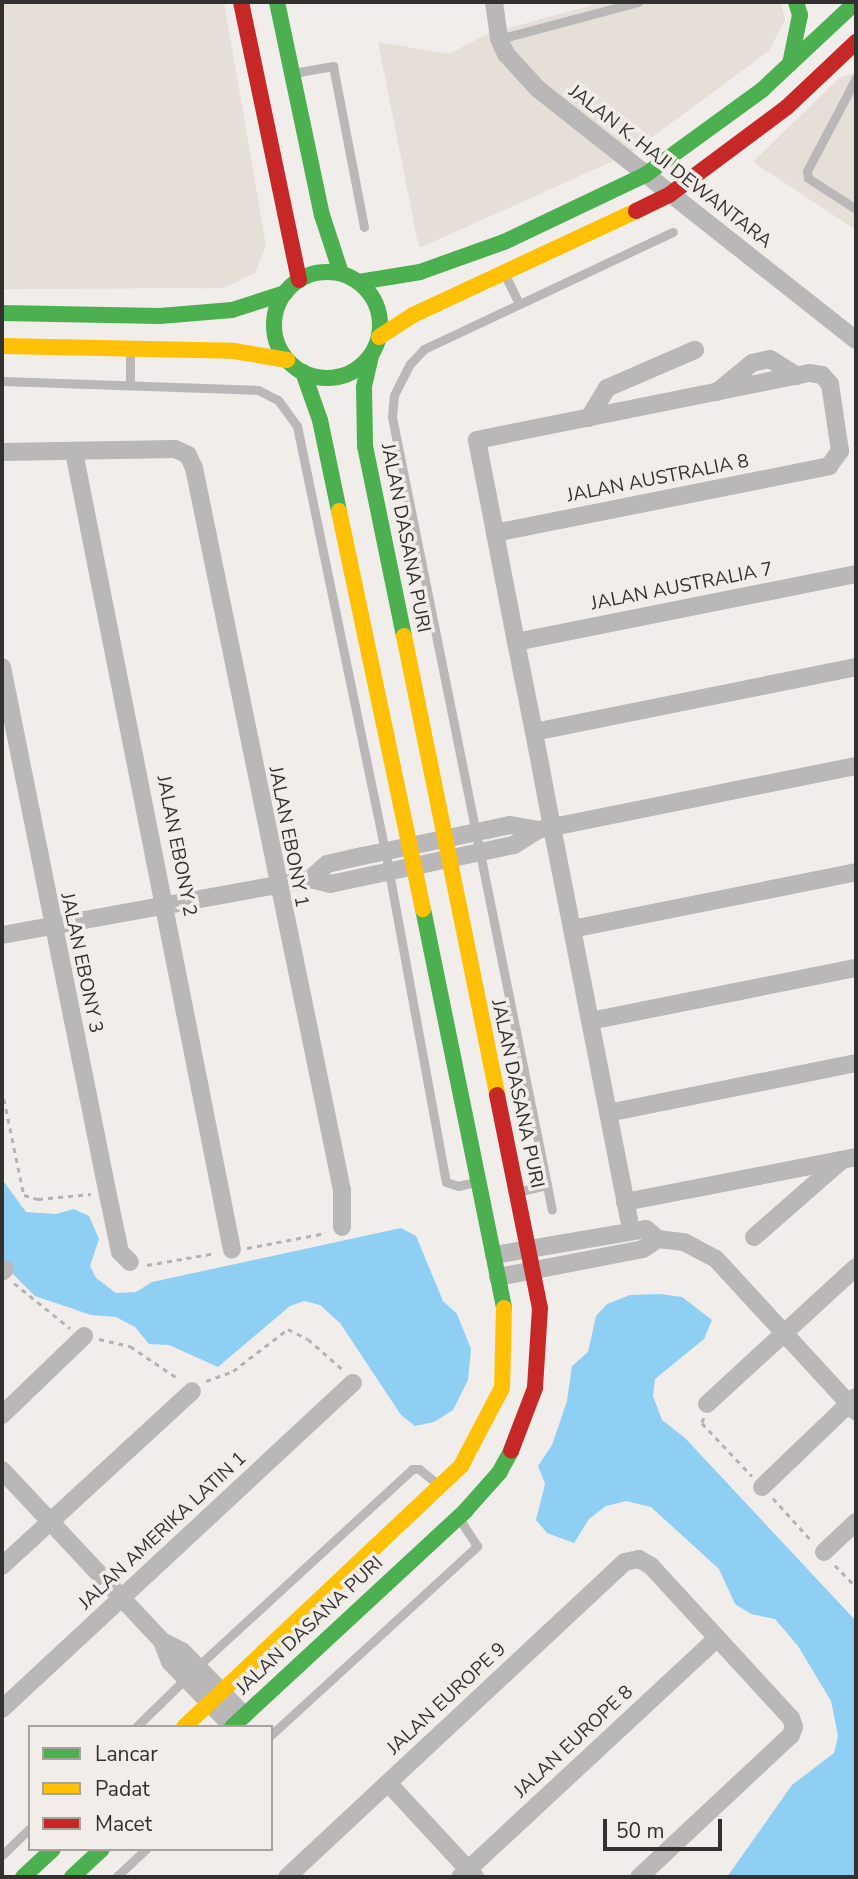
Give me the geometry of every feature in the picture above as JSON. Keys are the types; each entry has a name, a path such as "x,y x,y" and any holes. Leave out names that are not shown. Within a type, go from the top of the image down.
{"main road":[{"path":"241,2 299,280"},
{"path":"277,2 322,215 341,273"},
{"path":"790,64 800,15 796,2"},
{"path":"359,282 420,272 504,242 645,175 724,121 856,2"},
{"path":"379,337 413,315 505,275 669,195 745,141 856,42"},
{"path":"824,73 856,55"},
{"path":"2,313 160,316 232,310 285,293 299,280 319,272 341,273 359,282 373,297 380,316 379,337 370,356 340,376 321,378 303,372 287,360 234,351 2,346"},
{"path":"285,293 274,327 287,360"},
{"name":"JALAN DASANA PURI","path":"236,1723 459,1517 499,1473 522,1431 535,1388 541,1341 528,1250 442,839 365,446 364,387 370,356"},
{"name":"JALAN DASANA PURI","path":"186,1725 442,1487 487,1424 502,1388 506,1346 494,1255 410,846 320,420 303,372"},
{"path":"23,1877 51,1851"},
{"path":"72,1877 100,1851"}],"street":[{"name":"JALAN K. HAJI DEWANTARA","path":"494,2 499,39 516,69 669,195 856,340"},
{"path":"695,350 607,388 589,418 477,440 534,732 545,829 572,929 627,1211 849,1159"},
{"name":"JALAN AUSTRALIA 8","path":"495,533 829,466 840,451 830,384 822,375 803,374 589,418"},
{"name":"JALAN EBONY 1","path":"74,452 175,449 188,455 194,468 276,885 342,1189 342,1227"},
{"path":"2,452 74,452"},
{"name":"JALAN EBONY 2","path":"74,452 166,903 232,1250"},
{"name":"JALAN AUSTRALIA 7","path":"516,642 856,574"},
{"name":"JALAN EBONY 3","path":"2,667 51,924 120,1252 130,1262"},
{"path":"534,732 856,667"},
{"path":"2,935 166,903 310,879 330,884 514,845 545,829 856,766"},
{"path":"310,879 327,864 442,839 510,825 545,829"},
{"path":"572,929 856,872"},
{"path":"590,1021 856,968"},
{"path":"608,1113 856,1063"},
{"path":"754,1237 849,1159"},
{"path":"494,1255 646,1229 658,1239 684,1242 716,1259 784,1334 854,1404 762,1487"},
{"path":"498,1277 643,1249 658,1239"},
{"path":"707,1405 856,1266"},
{"path":"2,1415 84,1336"},
{"name":"JALAN AMERIKA LATIN 1","path":"2,1709 353,1383"},
{"path":"2,1566 192,1391"},
{"path":"2,1470 216,1697 236,1723"},
{"path":"824,1552 856,1522"},
{"name":"JALAN EUROPE 9","path":"287,1877 625,1562 639,1559 651,1566 717,1638"},
{"path":"639,1877 791,1735 794,1727 717,1638"},
{"name":"JALAN EUROPE 8","path":"468,1875 717,1638"},
{"path":"388,1783 468,1875"}],"lane":[{"path":"499,39 638,2"},
{"path":"292,74 333,66 364,226"},
{"path":"856,78 807,171 808,178 856,209"},
{"path":"552,1210 392,417 400,379 424,349 673,232"},
{"path":"505,275 519,303"},
{"path":"130,350 130,383"},
{"path":"2,381 130,383 258,390 278,400 297,426 389,872 446,1182 458,1186 478,1181"},
{"path":"516,1192 547,1185"},
{"path":"137,1725 412,1469 419,1469 442,1487"},
{"path":"273,1733 477,1546 459,1517"},
{"path":"2,1855 28,1830"},
{"path":"116,1877 144,1851"}],"path":[{"path":"2,1089 24,1195 38,1199 73,1192 108,1195"},
{"path":"130,1262 150,1264 342,1227"},
{"path":"192,1391 233,1371 288,1329 335,1360 353,1383"}],"shaded area":[{"path":"2,2 224,2 266,245 255,273 224,288 2,289"},
{"path":"603,2 781,2 785,20 769,51 629,154 419,248 378,42 449,54 487,34"},
{"path":"856,72 856,230 753,162 839,78"}],"water":[{"path":"2,1179 26,1212 56,1214 74,1209 89,1216 99,1239 90,1266 96,1278 116,1293 136,1292 152,1282 401,1228 416,1236 443,1301 457,1314 471,1349 468,1380 453,1410 434,1422 415,1426 401,1415 340,1323 320,1305 304,1301 290,1306 218,1367 169,1345 149,1344 135,1327 116,1317 91,1315 35,1296 2,1263"},
{"path":"660,1294 682,1297 712,1320 704,1339 655,1379 653,1396 662,1420 685,1438 856,1621 856,1877 727,1877 792,1785 834,1753 838,1736 831,1701 798,1646 775,1619 751,1614 735,1604 719,1569 651,1507 626,1501 606,1506 589,1519 574,1543 547,1533 536,1520 545,1484 538,1466 552,1445 567,1401 572,1366 588,1352 596,1316 607,1304 630,1295"}],"traffic: fast":[{"path":"277,2 322,215 341,273"},
{"path":"790,64 800,15 796,2"},
{"path":"359,282 420,272 504,242 645,175 762,90 856,2"},
{"path":"327,272 347,276 364,288 376,305 380,325 376,345 364,362 347,374 327,378 307,374 290,362 278,345 274,325 278,305 290,288 307,276 327,272"},
{"path":"2,313 160,316 232,310 285,293"},
{"path":"371,356 364,387 365,446 404,636"},
{"path":"303,372 320,420 339,511"},
{"path":"423,909 504,1308"},
{"path":"234,1725 466,1510 499,1473 511,1451"},
{"path":"23,1877 51,1851"},
{"path":"72,1877 100,1851"}],"traffic: slow":[{"path":"379,337 413,315 636,211"},
{"path":"2,346 234,351 287,360"},
{"path":"339,511 423,909"},
{"path":"404,636 497,1095"},
{"path":"186,1725 461,1466 502,1388 504,1308"}],"traffic: jam":[{"path":"241,2 299,280"},
{"path":"636,211 669,195 787,107 856,42"},
{"path":"497,1095 540,1308 535,1388 511,1451"}]}
